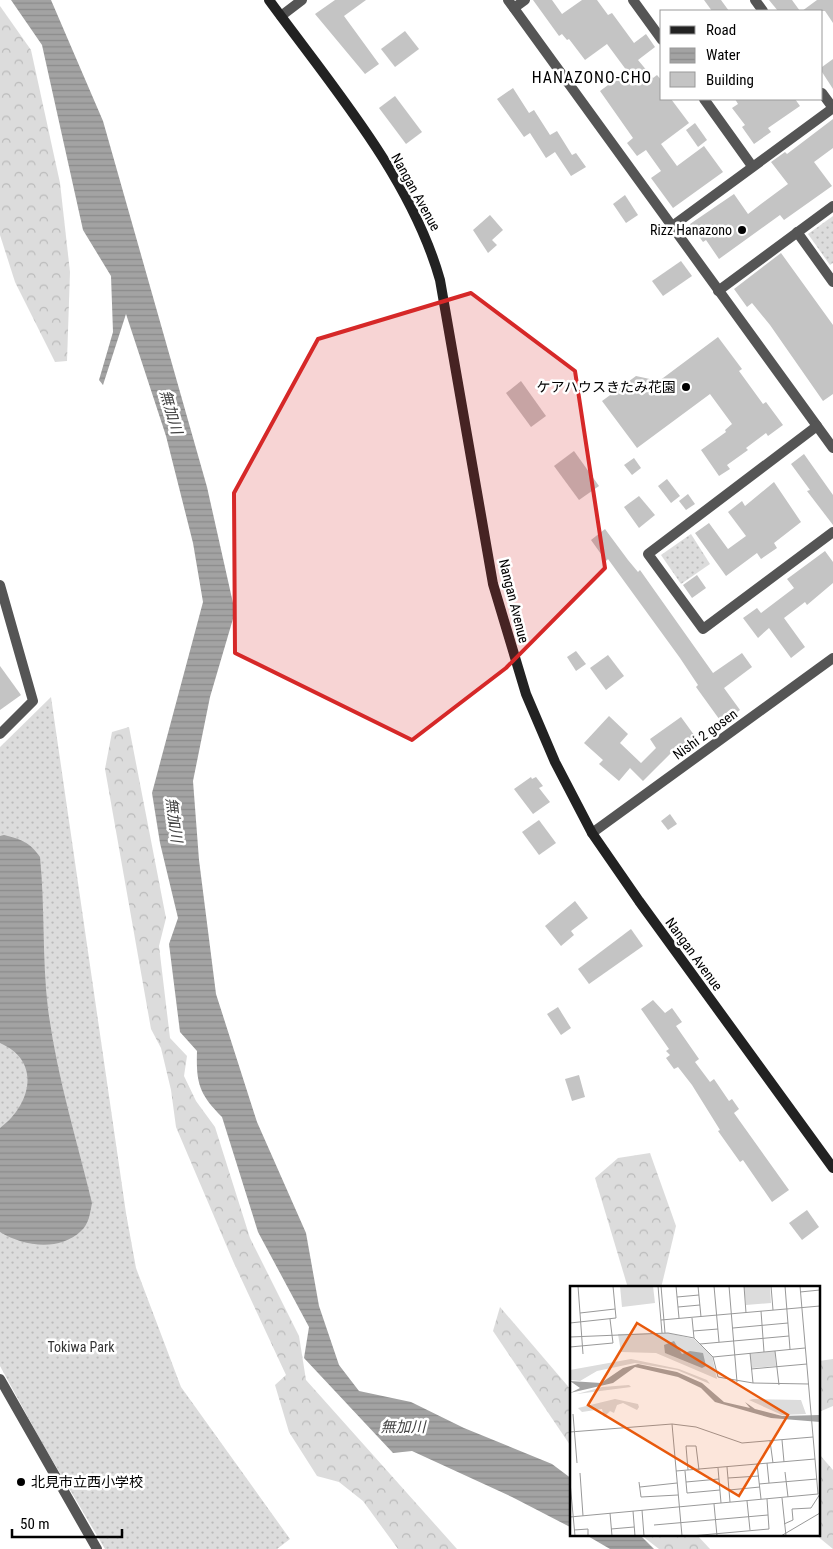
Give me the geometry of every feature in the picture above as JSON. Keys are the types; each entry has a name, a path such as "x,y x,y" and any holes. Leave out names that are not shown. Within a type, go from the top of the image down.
{"main road":[{"name":"Nangan Avenue","path":"269,0 381,157 418,219 432,250 440,280 493,584 526,694 555,762 592,833 639,901 833,1168"}],"street":[{"path":"281,16 302,0"},
{"path":"525,0 511,4 833,448"},
{"path":"633,0 660,37"},
{"path":"671,227 833,108 823,94"},
{"path":"705,100 752,166"},
{"path":"718,291 833,206"},
{"path":"797,232 833,282"},
{"path":"816,426 648,554 703,629 833,532"},
{"path":"0,585 33,701 0,734"},
{"name":"Nishi 2 gosen","path":"592,833 833,658"},
{"path":"0,1379 97,1549"}],"highlighted area":[{"path":"471,293 575,371 605,568 506,668 412,740 235,653 234,493 318,339"}],"green space":[{"path":"0,6 31,50 60,183 70,272 67,361 55,362 15,282 0,235"},
{"path":"833,216 833,263 830,265 808,234"},
{"path":"691,534 710,564 681,584 661,555"},
{"name":"Tokiwa Park","path":"51,697 126,1213 136,1268 181,1387 290,1539 277,1549 105,1549 41,1441 0,1366 0,747"},
{"path":"129,727 166,918 159,946 170,1038 187,1056 184,1076 196,1101 215,1127 250,1238 299,1336 306,1380 457,1549 398,1549 363,1501 339,1482 317,1476 289,1432 275,1385 286,1375 233,1261 176,1127 171,1090 161,1048 151,1029 105,769 112,732"},
{"path":"650,1153 676,1226 661,1286 627,1286 595,1178 618,1158"},
{"path":"500,1307 570,1389 570,1445 493,1331"},
{"path":"833,1359 833,1406 820,1412 820,1361"},
{"path":"820,1455 833,1470 833,1549 817,1536 820,1536"},
{"path":"642,1536 698,1536 710,1549 659,1549"}],"water":[{"name":"無加川","path":"11,0 51,0 103,121 207,487 235,612 210,697 193,781 199,860 216,994 257,1122 306,1233 319,1306 339,1365 359,1391 411,1402 464,1428 552,1464 570,1478 570,1527 512,1497 412,1451 393,1453 304,1358 309,1327 258,1232 222,1117 208,1101 200,1087 197,1072 197,1051 180,1032 169,944 178,918 160,843 152,793 203,602 193,543 166,436 126,314 103,385 99,380 113,332 111,276 83,230 42,45"},
{"path":"4,835 24,842 40,857 48,1009 62,1083 92,1203 84,1228 72,1238 52,1244 41,1245 19,1241 0,1232 0,1128 19,1108 25,1096 27,1084 27,1072 22,1061 13,1051 0,1043 0,836"},
{"path":"588,1536 641,1536 654,1549 610,1549"}],"building":[{"path":"335,0 366,0 344,16 379,64 365,74 315,14"},
{"path":"533,0 552,0 562,14 582,0 597,0 608,15 612,13 634,43 646,34 655,47 638,60 653,78 657,75 660,79 660,100 672,100 689,123 661,144 677,166 704,146 723,172 673,208 651,178 661,171 646,150 637,156 627,143 633,138 600,91 627,71 607,44 585,60 569,39 567,40 562,34 559,36"},
{"path":"704,0 721,0 728,10 711,10"},
{"path":"769,0 792,0 799,10 777,10"},
{"path":"817,0 833,0 833,23 823,10 803,10"},
{"path":"405,31 419,49 395,67 381,49"},
{"path":"833,59 833,89 823,74 823,66"},
{"path":"513,88 529,113 534,110 550,135 557,131 572,155 576,153 586,167 571,176 555,152 546,158 530,133 524,137 497,99"},
{"path":"395,96 422,132 406,144 379,108"},
{"path":"736,100 796,100 800,106 768,128 771,132 754,144 742,127 745,125 732,108 738,104"},
{"path":"833,119 833,148 814,162 832,186 784,220 780,215 719,259 706,240 703,242 690,224 734,194 748,214 788,184 771,162 785,152 787,154"},
{"path":"695,123 707,140 698,147 686,130"},
{"path":"625,195 638,215 626,223 613,204"},
{"path":"490,215 503,230 492,240 497,245 488,253 473,230"},
{"path":"781,253 833,325 833,394 823,401 770,325 752,303 747,307 734,289"},
{"path":"681,261 692,276 663,296 652,281"},
{"name":"ケアハウスきたみ花園","path":"718,337 742,369 739,371 763,404 766,402 783,425 768,436 766,433 746,448 748,450 727,465 730,469 719,476 701,450 726,432 725,430 732,424 710,394 637,448 602,401 636,376 659,381"},
{"path":"521,381 546,416 531,427 506,393"},
{"path":"574,451 599,486 579,500 554,466"},
{"path":"804,454 833,495 833,525 807,491 810,490 791,464"},
{"path":"634,458 641,468 632,475 624,465"},
{"path":"667,479 680,496 671,503 658,486"},
{"path":"774,482 801,522 774,543 777,548 761,559 757,553 726,576 695,533 709,523 728,549 746,536 728,512 742,501 745,506"},
{"path":"688,494 695,504 686,510 679,501"},
{"path":"639,496 655,515 639,528 624,507"},
{"path":"605,529 638,572 640,570 713,673 742,653 752,667 724,688 740,710 722,723 696,687 698,685 680,658 608,559 606,561 591,540"},
{"path":"825,551 833,562 833,583 807,605 805,602 784,618 805,647 791,658 769,628 758,638 743,618 757,608 761,613 794,588 787,579"},
{"path":"697,575 706,588 692,598 683,585"},
{"path":"576,651 586,664 576,671 567,657"},
{"path":"608,655 624,676 606,690 590,668"},
{"path":"0,666 21,695 0,710"},
{"path":"609,716 628,734 620,743 641,763 656,748 650,739 681,717 697,739 678,753 675,749 643,781 630,768 619,781 599,764 603,760 584,743"},
{"path":"531,777 532,779 536,777 543,786 539,788 550,802 533,814 514,789"},
{"path":"670,814 677,824 668,830 661,821"},
{"path":"539,820 556,843 539,855 522,832"},
{"path":"575,901 588,918 571,931 574,935 561,946 545,926"},
{"path":"631,929 643,946 589,984 578,969"},
{"path":"653,1000 665,1013 672,1008 682,1022 676,1026 699,1059 695,1062 710,1082 714,1079 729,1101 732,1099 739,1109 734,1113 789,1190 772,1202 743,1160 740,1162 718,1131 720,1130 692,1085 678,1067 674,1069 666,1058 670,1055 666,1051 669,1049 641,1009"},
{"path":"558,1007 571,1028 561,1035 547,1014"},
{"path":"579,1075 585,1097 572,1101 565,1079"},
{"path":"807,1210 819,1227 802,1240 789,1223"}],"place":[{"name":"Rizz Hanazono","path":"742,230"},
{"name":"ケアハウスきたみ花園","path":"686,387"},
{"name":"北見市立西小学校","path":"21,1482"}],"district":[{"name":"HANAZONO-CHO","path":"592,77"}]}
